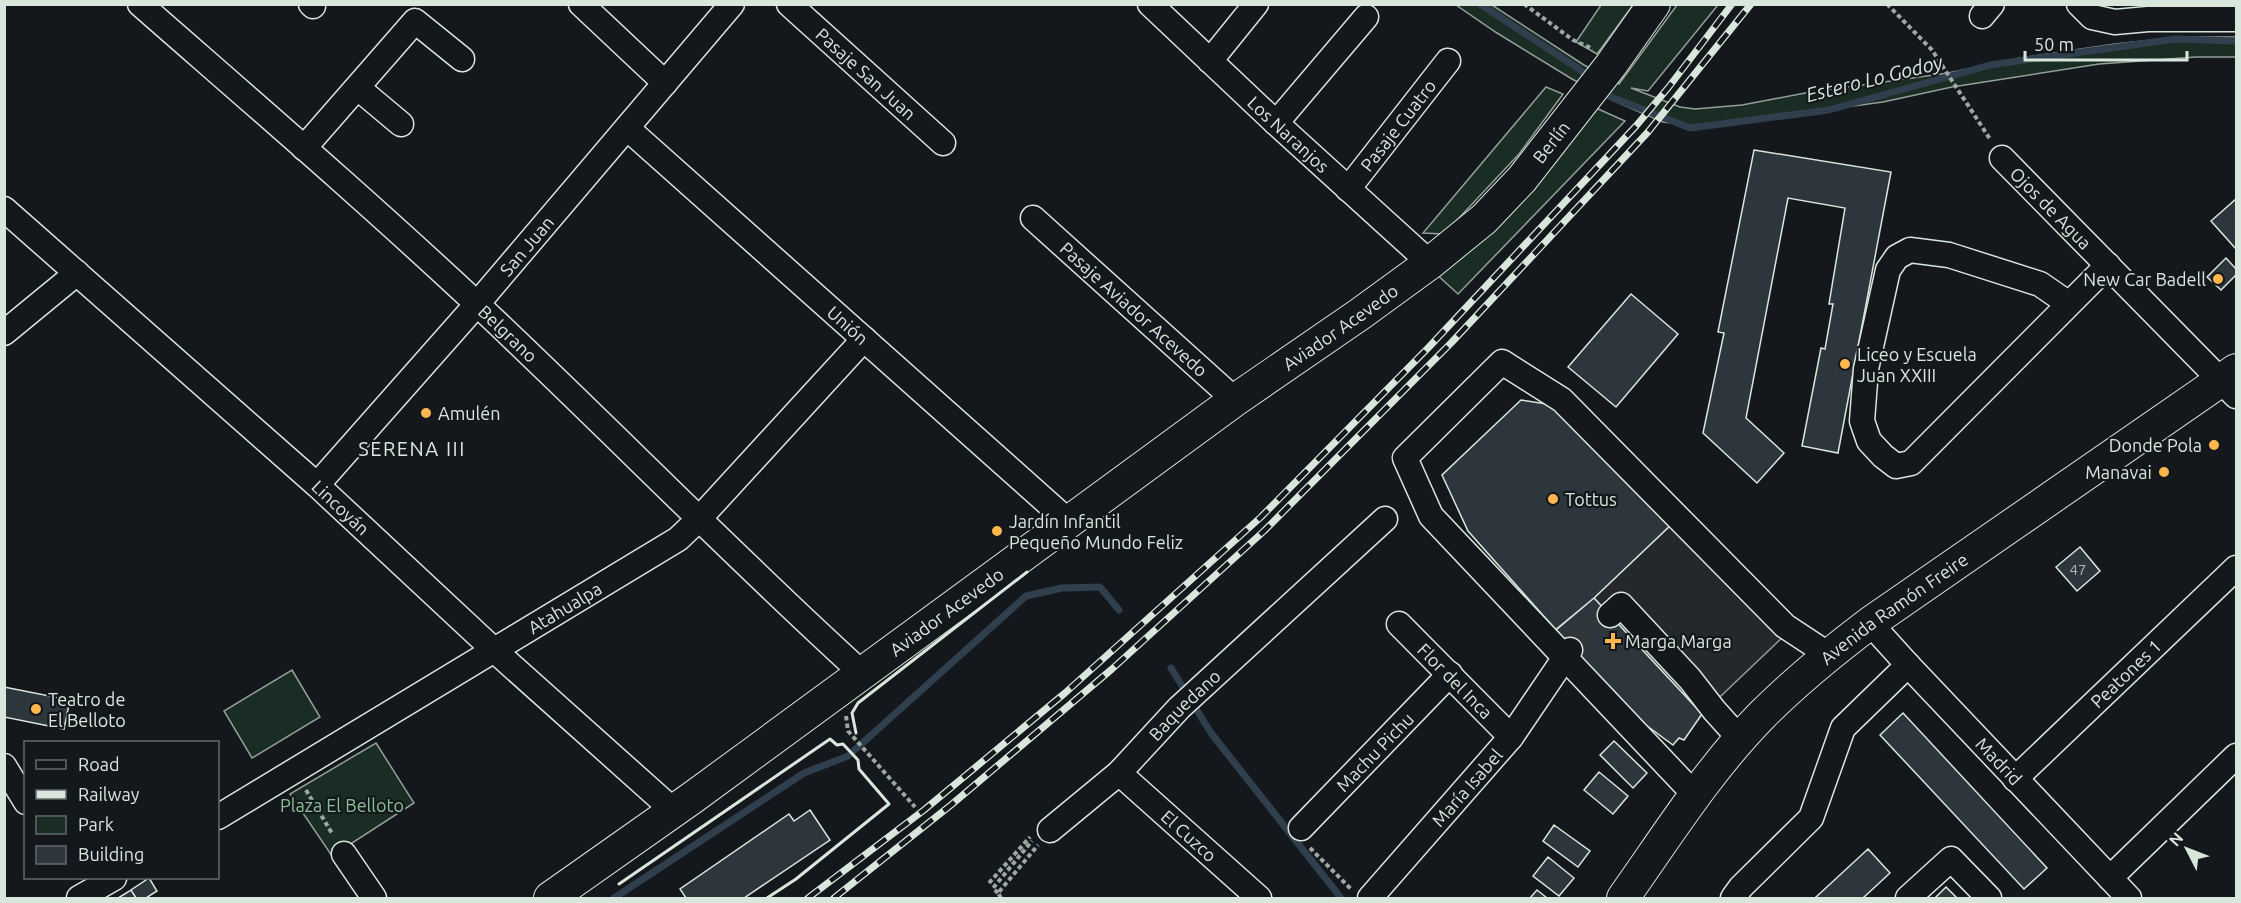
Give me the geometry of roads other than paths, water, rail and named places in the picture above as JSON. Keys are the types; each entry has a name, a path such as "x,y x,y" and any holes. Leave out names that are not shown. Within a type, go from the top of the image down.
{"main road":[{"name":"Berlín","path":"1430,263 1484,219 1522,179 1613,63 1654,4"},
{"name":"Aviador Acevedo","path":"550,898 863,674 1235,400 1430,263"},
{"name":"Avenida Ramón Freire","path":"1623,898 1696,796 1740,740 1762,715 1829,655 1870,622 2232,382"}],"street":[{"name":"Belgrano","path":"140,4 477,304 698,520 863,674"},
{"path":"581,4 665,83"},
{"name":"San Juan","path":"317,485 477,304 732,4"},
{"name":"Pasaje San Juan","path":"789,4 943,143"},
{"name":"Los Naranjos","path":"1150,4 1430,263"},
{"path":"1210,61 1256,4"},
{"path":"2079,4 2092,17 2121,13 2148,18 2236,19"},
{"path":"1276,123 1366,17"},
{"path":"304,148 415,21 462,60"},
{"name":"Pasaje Cuatro","path":"1348,189 1448,61"},
{"path":"358,88 401,124"},
{"name":"Unión","path":"627,128 1068,521"},
{"name":"Ojos de Agua","path":"2002,158 2108,265 2232,382"},
{"name":"Lincoyán","path":"4,209 317,485 494,650 674,811"},
{"name":"Pasaje Aviador Acevedo","path":"1033,218 1235,400"},
{"path":"2069,304 2040,284 1949,255 1910,250 1897,257 1887,270 1866,369 1862,421 1869,441 1896,466 1911,463 2108,265"},
{"path":"4,333 77,273"},
{"name":"Atahualpa","path":"219,816 678,538 698,520 864,339"},
{"path":"1696,796 1431,516 1405,458 1502,362 1562,400 1785,626 1829,655"},
{"name":"Baquedano","path":"1038,835 1119,773 1179,708 1385,519"},
{"name":"Peatones 1","path":"2015,779 2236,568"},
{"path":"1610,615 1621,605 1690,679 1740,740"},
{"name":"Madrid","path":"1870,622 2129,898"},
{"name":"Flor del Inca","path":"1399,624 1511,737"},
{"name":"María Isabel","path":"1361,895 1511,737 1564,659"},
{"path":"1733,898 1741,887 1811,818 1843,728 1908,665"},
{"name":"Machu Pichu","path":"1301,828 1450,674"},
{"path":"2110,878 2236,756"},
{"path":"4,766 24,799"},
{"name":"El Cuzco","path":"1119,773 1259,898"},
{"path":"344,854 374,898"},
{"path":"1908,898 1951,859 1989,898"},
{"path":"78,893 112,879"}],"waterway":[{"name":"Estero Lo Godoy","path":"1480,4 1579,69 1590,79"},
{"name":"Estero Lo Godoy","path":"1603,90 1611,97 1690,128 1829,110 1990,65 2175,39 2236,41"},
{"path":"614,898 804,773 848,756 1026,596 1062,588 1100,587 1119,610"},
{"path":"1171,668 1211,733 1341,898"}],"tunnel":[{"path":"1570,650 1610,615"}],"railway":[{"path":"808,898 924,810 1065,693 1261,517 1429,347 1636,126 1732,4"},
{"path":"834,898 951,805 1112,669 1264,531 1452,342 1648,132 1751,4"}],"place":[{"name":"New Car Badell","path":"2218,279"},
{"name":"Liceo y Escuela Juan XXIII","path":"1845,364"},
{"name":"Amulén","path":"426,413"},
{"name":"Donde Pola","path":"2214,445"},
{"name":"Manavai","path":"2164,472"},
{"name":"Tottus","path":"1553,499"},
{"name":"Jardín Infantil Pequeño Mundo Feliz","path":"997,531"},
{"name":"Marga Marga","path":"1613,641"},
{"name":"Teatro de El Belloto","path":"36,709"}],"district":[{"name":"SERENA III","path":"412,448"}],"park label":[{"name":"Plaza El Belloto","path":"342,805"}]}
